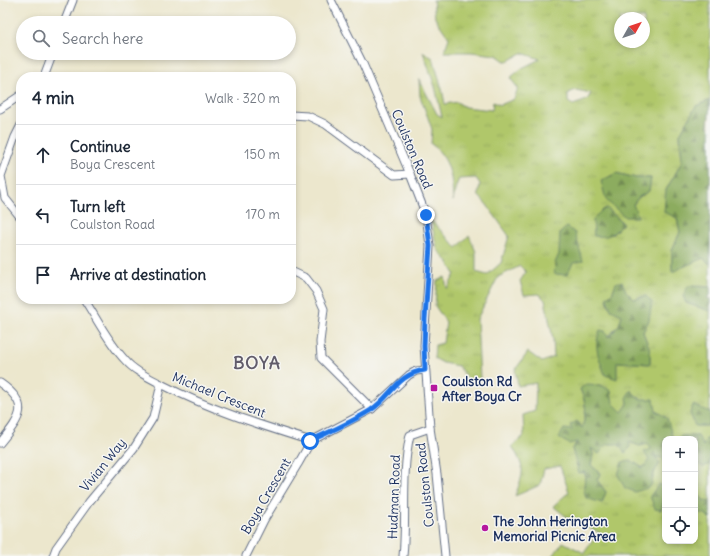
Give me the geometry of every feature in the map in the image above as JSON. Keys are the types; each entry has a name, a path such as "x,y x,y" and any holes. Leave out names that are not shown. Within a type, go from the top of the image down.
{"street":[{"path":"67,16 73,0"},
{"name":"Coulston Road","path":"331,0 363,64 426,215 430,246 425,319 425,370 430,428 437,474 445,556"},
{"path":"46,72 50,60"},
{"path":"0,109 16,98"},
{"path":"296,116 308,116 325,124 394,175 410,174"},
{"path":"16,135 1,176 5,198 16,212"},
{"path":"296,273 306,278 316,291 324,309 320,342 321,358 372,409"},
{"name":"Michael Crescent","path":"87,304 107,337 125,361 147,377 188,398 263,426 310,441"},
{"path":"310,441 372,409 405,377 416,371 425,370"},
{"path":"0,383 8,388 17,399 20,407 16,422 0,443"},
{"name":"Vivian Way","path":"53,556 56,548 89,502 134,448 153,418 161,384"},
{"name":"Hudman Road","path":"403,556 405,537 406,451 410,435 430,428"},
{"name":"Boya Crescent","path":"246,556 264,520 298,464 310,441"}],"green space":[{"path":"433,0 710,0 710,100 696,106 680,134 682,162 666,190 677,218 680,232 672,250 672,271 703,258 710,264 710,287 688,286 686,303 710,311 710,412 693,405 695,426 710,426 710,439 706,439 703,447 698,436 672,436 659,414 631,391 628,404 623,413 613,403 580,389 585,404 585,417 582,428 577,421 578,441 572,449 579,473 585,472 584,490 602,503 606,492 597,480 600,473 591,465 593,454 591,447 629,442 640,446 647,444 652,449 649,460 643,468 632,461 650,487 655,471 660,463 655,457 662,457 662,486 659,484 661,510 662,507 662,544 698,544 698,513 706,514 710,519 710,556 553,556 563,542 584,553 599,532 573,522 553,506 569,492 560,466 544,469 540,485 515,496 522,476 522,471 520,460 512,446 524,436 523,415 535,411 536,383 518,386 515,370 528,352 542,362 554,357 553,339 545,300 539,294 524,295 520,281 526,272 520,266 498,277 477,319 480,379 469,380 458,366 443,363 434,358 435,345 443,343 446,322 435,306 437,281 445,277 447,289 455,274 437,249 431,220 457,248 469,235 476,252 476,272 487,275 501,263 509,236 478,195 480,184 476,178 459,179 453,201 449,170 443,156 431,144 432,129 420,96 419,79 437,114 442,117 435,87 423,52 433,58 445,104 457,102 465,107 492,110 493,102 500,105 514,99 518,88 510,78 522,68 540,59 522,53 506,62 496,55 471,52 444,52 449,38 435,18","holes":["576,90 591,93 587,100 573,105 568,102 568,93","616,173 636,178 651,178 649,191 639,197 633,205 637,217","607,208 623,223 612,235 601,211","616,283 634,299 646,296 649,320 643,332 650,350 650,364 617,362 605,331 608,337 619,325 622,315 612,294"]},
{"path":"710,100 708,126 710,130 710,264 703,258 672,272 672,250 680,232 677,218 664,212 666,190 682,162 680,134 696,106"},
{"path":"616,173 636,178 651,178 649,191 639,197 633,204 638,217 625,217 606,200 601,181"},
{"path":"607,208 623,224 608,236 594,236 593,219 601,211"},
{"path":"567,227 575,233 583,261 573,263 567,275 554,274 555,263 559,254 560,233"},
{"path":"622,281 626,291 634,299 646,296 652,302 649,320 643,332 650,350 650,364 617,362 617,379 605,375 599,358 597,342 600,330 605,331 609,337 619,325 622,315 611,310 606,297 612,294 616,283"},
{"path":"688,286 710,287 710,295 707,298 710,299 710,311 686,303 683,296"},
{"path":"586,384 601,385 611,391 613,403 622,412 628,404 627,396 631,390 639,399 654,399 656,411 667,418 672,436 662,436 662,458 655,457 660,463 655,471 650,487 635,492 625,488 618,475 622,462 632,461 643,468 649,460 644,452 652,448 647,444 640,446 629,442 630,448 625,453 618,444 607,444 599,454 591,448 593,454 591,465 600,474 597,480 606,492 602,503 586,498 584,490 585,472 579,473 572,449 577,442 569,444 559,438 564,429 572,430 570,425 577,421 582,428 586,408 580,389"},
{"path":"693,405 710,412 710,426 695,426 690,413"},
{"path":"698,436 703,446 706,439 710,439 710,464 703,467 698,463"},
{"path":"698,463 703,467 710,464 710,502 704,501 698,494 698,476 701,473 698,470"},
{"path":"659,484 662,486 661,510 655,509 650,496"},
{"path":"698,494 704,501 710,502 710,519 706,514 698,513"}],"place":[{"name":"Coulston Rd After Boya Cr","path":"434,388"},
{"name":"The John Herington Memorial Picnic Area","path":"485,528"}],"district":[{"name":"BOYA","path":"257,363"}],"route":[{"path":"310,441 372,409 402,380 416,371 425,370 425,319 430,246 426,215"}]}
